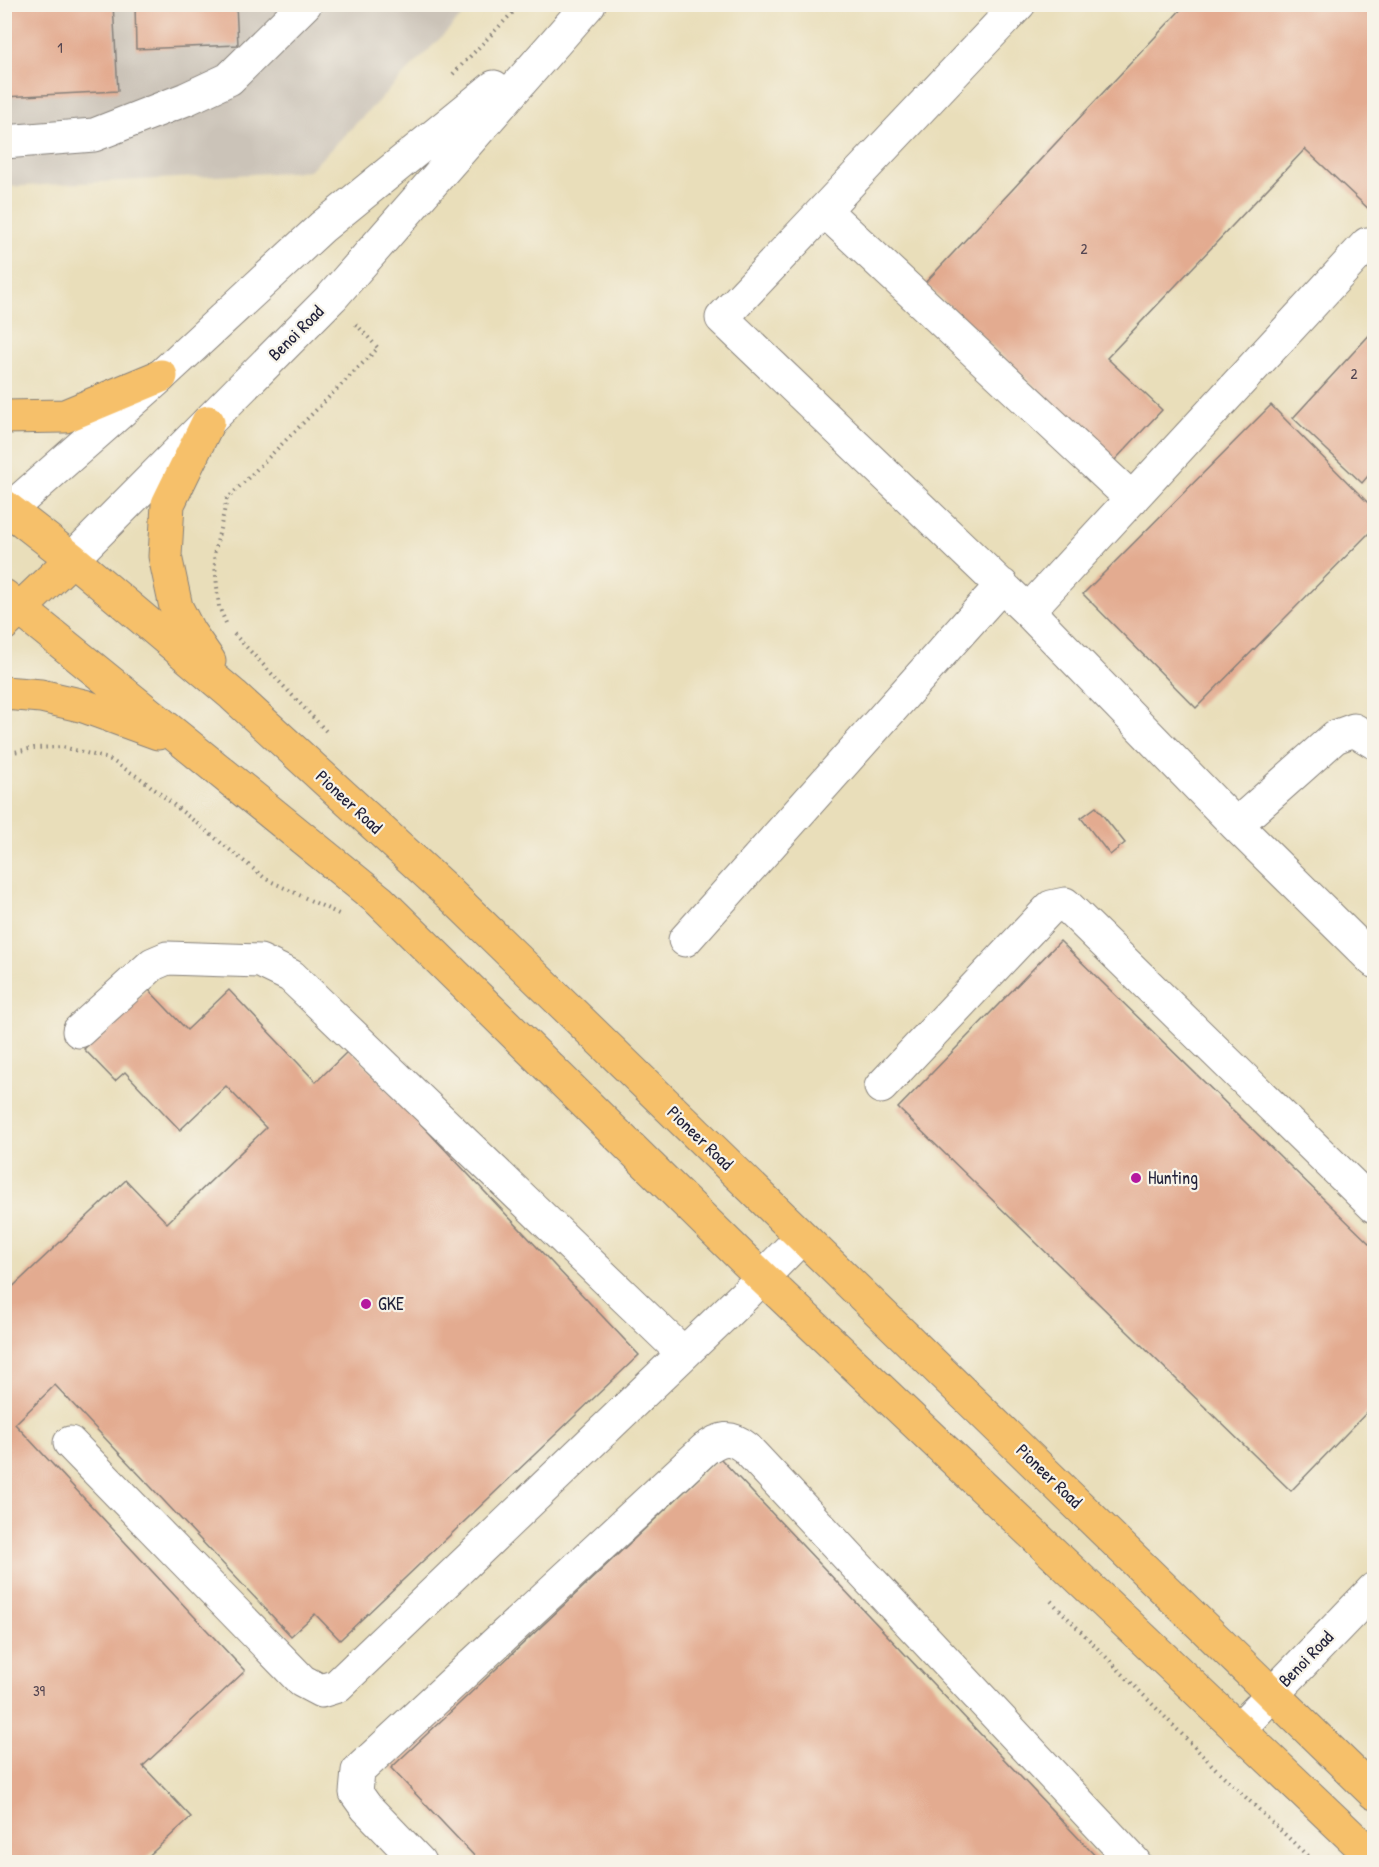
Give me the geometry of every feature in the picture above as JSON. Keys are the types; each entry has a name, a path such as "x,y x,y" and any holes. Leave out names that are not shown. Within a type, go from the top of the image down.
{"main road":[{"path":"4,417 64,416 162,376"},
{"path":"208,422 168,504 165,556 176,607 189,632 233,695"},
{"name":"Pioneer Road","path":"6,510 72,559 233,695 450,894 1374,1793"},
{"name":"Benoi Road","path":"10,610 72,559"},
{"path":"10,610 185,744 380,901 762,1277 1374,1858"},
{"path":"4,693 41,696 84,706 185,744"}],"street":[{"path":"4,142 94,135 229,79 305,4"},
{"path":"1019,4 723,318 1002,585 1236,825 1374,961"},
{"name":"Benoi Road","path":"72,559 332,297 575,13"},
{"name":"Benoi Road","path":"6,510 162,376 322,227 575,13"},
{"path":"824,210 1132,499"},
{"path":"1028,611 1367,244"},
{"path":"685,940 1002,585"},
{"path":"1236,825 1335,737 1354,730 1374,742"},
{"path":"881,1087 1051,907 1065,904 1374,1206"},
{"path":"79,1031 153,964 167,958 260,961 291,976 683,1353"},
{"path":"70,1443 302,1681 321,1691 337,1686 802,1237"},
{"path":"419,1863 356,1794 358,1771 705,1449 725,1439 736,1440 746,1448 1134,1863"},
{"name":"Benoi Road","path":"1239,1730 1374,1589"}],"path":[{"path":"332,297 378,348 227,499 214,555 219,607 229,628 333,739"},
{"path":"4,754 34,748 63,747 109,759 143,780 266,879 349,921"},
{"path":"1049,1600 1217,1770 1314,1863"}],"shaded area":[{"path":"5,5 473,5 309,171 5,187"}],"building":[{"path":"4,4 113,4 118,91 4,97"},
{"path":"135,4 236,4 238,45 136,49"},
{"path":"1186,4 1374,4 1374,214 1305,149 1107,358 1162,410 1114,461 925,283"},
{"path":"1374,330 1374,469 1362,483 1293,418"},
{"path":"1271,405 1374,509 1374,528 1196,708 1083,594"},
{"path":"1096,807 1125,843 1110,855 1081,818"},
{"name":"Hunting","path":"1060,941 1374,1248 1374,1405 1291,1491 898,1108"},
{"name":"GKE","path":"148,989 187,1030 229,990 316,1082 350,1049 639,1355 340,1640 315,1614 291,1636 55,1385 15,1424 245,1671 143,1766 191,1817 142,1862 4,1862 4,1295 126,1180 167,1223 266,1128 226,1086 180,1130 125,1072 115,1081 84,1049"},
{"path":"720,1458 1101,1862 480,1862 391,1768"}],"place":[{"name":"Hunting","path":"1136,1178"},
{"name":"GKE","path":"366,1304"}]}
